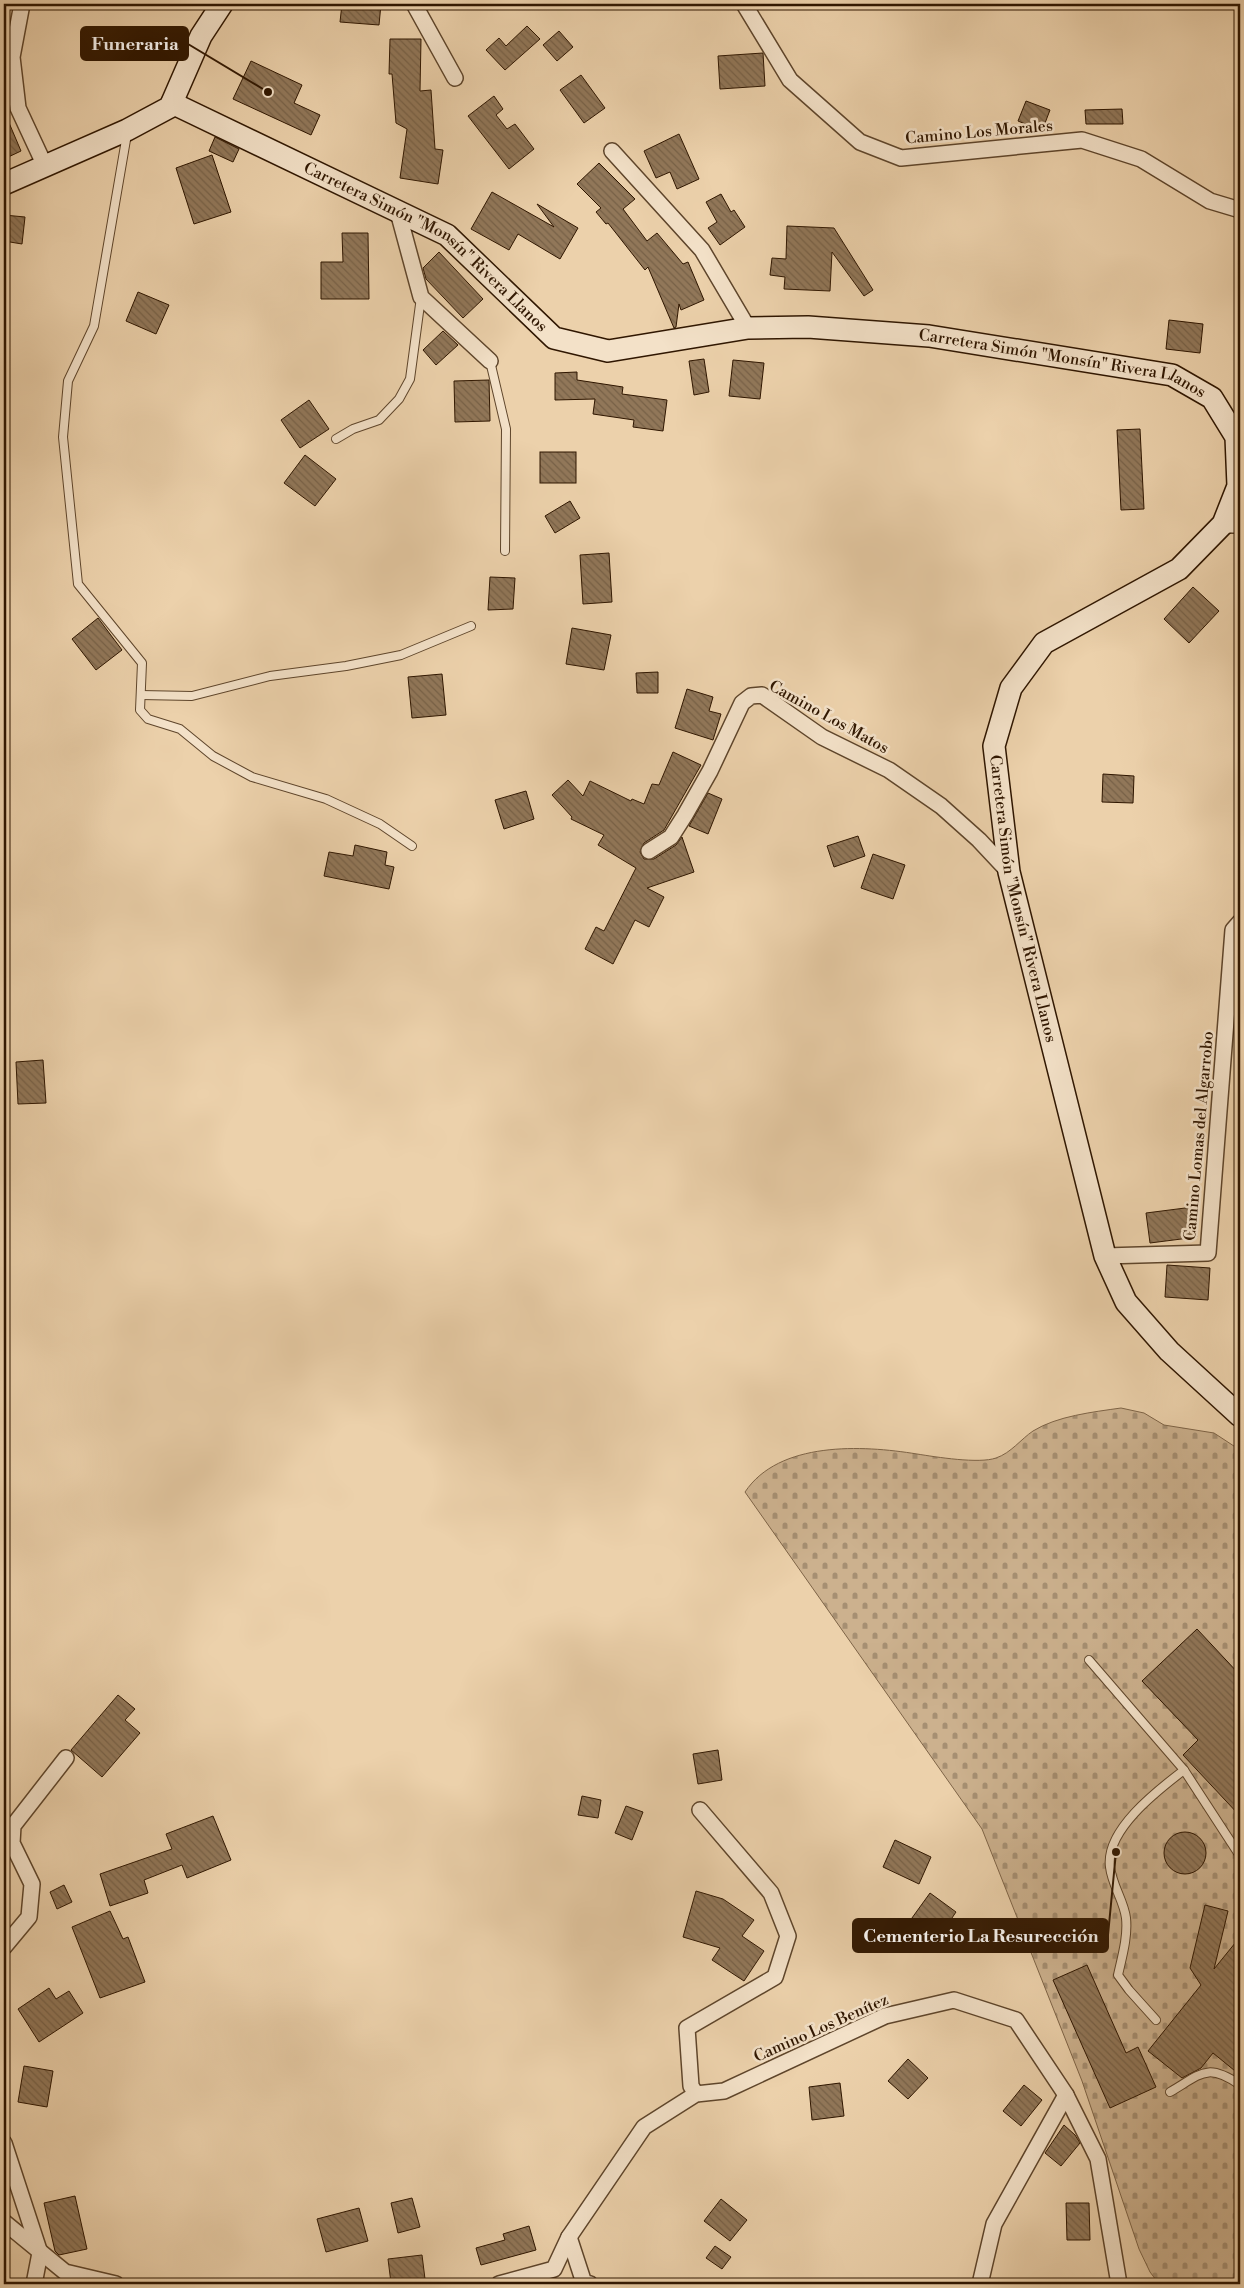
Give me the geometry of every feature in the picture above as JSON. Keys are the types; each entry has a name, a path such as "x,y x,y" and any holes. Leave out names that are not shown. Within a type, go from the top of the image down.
{"street":[{"path":"22,4 12,57 18,108 45,166"},
{"path":"4,184 127,130 170,107 201,36 222,4"},
{"path":"414,4 455,78"},
{"name":"Camino Los Morales","path":"744,4 790,80 860,142 901,158 1082,140 1141,159 1210,201 1240,210"},
{"name":"Carretera Simón \"Monsín\" Rivera Llanos","path":"172,103 446,235 554,338 608,351 748,328 808,327 929,336 1172,376 1212,398 1236,438 1238,486 1231,525 1179,569 1044,643 1011,688 994,746 1009,872 1104,1256 1126,1302 1137,1315 1169,1351 1240,1416"},
{"path":"612,150 702,250 748,328"},
{"path":"398,212 421,297 490,361"},
{"name":"Camino Los Matos","path":"649,850 671,837 686,814 710,771 742,703 751,696 762,695 822,737 889,770 941,806 979,840 1009,872"},
{"name":"Camino Lomas del Algarrobo","path":"1104,1256 1208,1253 1233,930 1240,922"},
{"path":"4,1947 29,1916 32,1884 12,1843 13,1826 66,1758"},
{"path":"696,2094 692,2086 687,2028 775,1977 788,1936 771,1893 700,1810"},
{"name":"Camino Los Benítez","path":"554,2269 569,2237 644,2127 696,2094 724,2091 884,2016 954,2000 1016,2020 1066,2095 1098,2159 1119,2284"},
{"path":"980,2284 994,2224 1066,2095"},
{"path":"4,2143 40,2253 34,2284"},
{"path":"4,2222 65,2272 116,2284"},
{"path":"569,2237 584,2283 590,2284"},
{"path":"498,2284 554,2269 554,2284"}],"lane":[{"path":"127,130 94,326 68,382 63,437 78,584 142,664 140,710 148,719 180,729 221,760 252,777 326,799 380,824 412,846"},
{"path":"336,439 353,429 379,420 399,399 410,379 421,297"},
{"path":"490,361 506,429 505,552"},
{"path":"140,696 192,696 270,676 346,666 401,655 471,626"},
{"path":"1089,1660 1184,1770 1240,1856"},
{"path":"1156,2020 1128,1990 1118,1975 1124,1949 1126,1918 1110,1866 1114,1845 1126,1822 1152,1795 1184,1770"},
{"path":"1170,2092 1204,2072 1216,2072 1240,2085"}],"green space":[{"path":"1121,1408 1144,1413 1164,1425 1214,1433 1240,1450 1240,2284 1159,2284 1150,2272 1139,2249 1082,2081 982,1829 745,1492 760,1475 778,1463 800,1455 823,1450 872,1449 935,1457 989,1460 1001,1456 1033,1431 1053,1422 1076,1415"}],"building":[{"path":"342,4 381,4 379,25 340,22"},
{"path":"527,26 540,39 505,70 486,50 499,38 506,46"},
{"path":"559,31 573,47 557,61 543,45"},
{"path":"390,39 421,39 420,91 431,90 435,149 443,150 438,184 400,178 407,129 396,123 392,74 389,74"},
{"path":"763,53 765,86 720,89 718,56"},
{"path":"251,61 302,85 294,103 320,115 311,135 233,99"},
{"path":"581,75 605,108 584,123 560,90"},
{"path":"494,96 503,109 496,115 507,129 515,124 534,149 509,169 468,116"},
{"path":"1026,101 1050,110 1042,131 1018,121"},
{"path":"1122,109 1123,124 1086,124 1085,110"},
{"path":"4,111 21,151 4,159"},
{"path":"679,134 699,179 677,189 670,172 656,178 644,151"},
{"path":"215,137 239,149 233,162 209,151"},
{"path":"212,155 231,212 194,224 176,168"},
{"path":"599,163 635,199 623,209 647,241 657,233 683,264 688,262 704,300 681,310 679,304 676,327 674,328 648,267 645,270 608,223 606,224 596,212 601,208 577,184"},
{"path":"492,192 554,227 537,204 578,228 560,259 518,234 509,250 471,229"},
{"path":"721,194 731,212 734,210 745,227 720,245 708,228 717,222 706,202"},
{"path":"4,215 25,217 22,244 4,241"},
{"path":"787,226 834,228 873,290 864,296 832,252 830,291 784,289 785,277 770,275 772,258 786,259"},
{"path":"342,233 368,233 369,299 321,299 321,262 343,262"},
{"path":"439,252 483,299 463,318 426,279 423,268"},
{"path":"138,292 169,305 156,334 126,321"},
{"path":"1169,320 1203,324 1200,353 1166,349"},
{"path":"443,331 458,345 436,365 423,350"},
{"path":"704,359 709,392 694,395 689,361"},
{"path":"733,360 764,363 760,399 729,396"},
{"path":"577,372 577,380 623,387 622,394 667,400 663,431 633,427 634,420 593,414 595,399 555,400 555,373"},
{"path":"489,380 490,421 455,422 454,381"},
{"path":"309,400 329,429 300,448 281,420"},
{"path":"1140,429 1144,509 1121,510 1117,430"},
{"path":"540,452 576,452 576,483 540,483"},
{"path":"305,455 336,479 315,506 284,483"},
{"path":"570,501 580,518 555,533 545,516"},
{"path":"609,553 612,602 583,604 580,555"},
{"path":"490,577 515,578 513,609 488,610"},
{"path":"1193,587 1219,611 1189,643 1164,619"},
{"path":"98,618 122,650 96,670 72,639"},
{"path":"572,628 611,635 604,670 566,664"},
{"path":"658,672 658,693 637,693 636,673"},
{"path":"442,674 446,715 412,718 408,677"},
{"path":"687,689 713,697 709,711 721,714 713,740 675,728"},
{"path":"673,752 701,765 664,830 644,843 640,852 644,859 654,859 676,845 682,837 694,872 647,888 664,897 649,927 635,920 613,964 585,949 596,927 604,931 636,868 598,845 604,835 571,819 572,817 552,795 568,780 583,796 590,781 631,801 632,799 644,804 652,784 659,785"},
{"path":"1103,774 1134,776 1133,803 1102,802"},
{"path":"526,791 534,819 504,829 495,800"},
{"path":"708,793 722,799 708,834 689,826"},
{"path":"858,836 865,856 834,867 827,846"},
{"path":"355,845 387,852 385,865 394,867 389,889 324,876 329,852 353,856"},
{"path":"873,854 905,865 893,899 861,888"},
{"path":"43,1060 46,1103 18,1104 16,1062"},
{"path":"1193,1207 1197,1237 1150,1243 1146,1213"},
{"path":"1167,1265 1210,1268 1208,1300 1165,1297"},
{"path":"1197,1629 1240,1675 1240,1816 1183,1755 1198,1740 1142,1681"},
{"path":"118,1695 135,1709 125,1720 140,1733 102,1777 71,1750"},
{"path":"718,1750 722,1780 698,1784 693,1754"},
{"path":"582,1796 601,1800 598,1818 578,1815"},
{"path":"626,1806 643,1812 632,1840 615,1833"},
{"path":"213,1816 231,1860 187,1878 182,1865 144,1880 148,1893 110,1906 100,1874 172,1849 166,1834"},
{"path":"1189,1832 1197,1835 1203,1841 1206,1853 1203,1865 1197,1871 1181,1874 1173,1871 1167,1865 1164,1849 1167,1841 1173,1835"},
{"path":"895,1840 931,1857 919,1884 883,1867"},
{"path":"64,1885 72,1902 57,1909 50,1892"},
{"path":"696,1891 723,1899 754,1920 742,1936 764,1951 744,1981 712,1960 720,1948 683,1937"},
{"path":"930,1893 956,1912 931,1949 904,1929"},
{"path":"1205,1905 1228,1911 1214,1969 1240,1937 1240,2075 1213,2053 1201,2068 1182,2078 1148,2051 1201,1985 1190,1968"},
{"path":"110,1911 123,1939 128,1937 145,1982 100,1998 72,1927"},
{"path":"1087,1965 1126,2053 1138,2047 1156,2087 1110,2108 1053,1980"},
{"path":"49,1988 56,1999 69,1991 83,2013 39,2042 18,2009"},
{"path":"908,2059 928,2078 908,2099 888,2081"},
{"path":"24,2066 53,2071 47,2107 18,2102"},
{"path":"840,2083 844,2116 812,2120 809,2087"},
{"path":"1024,2085 1042,2100 1021,2126 1003,2111"},
{"path":"1064,2125 1075,2135 1080,2143 1061,2166 1045,2153"},
{"path":"75,2196 87,2249 59,2255 55,2251 44,2203"},
{"path":"412,2198 420,2227 398,2233 391,2203"},
{"path":"721,2199 747,2220 730,2241 704,2221"},
{"path":"1066,2203 1089,2203 1090,2240 1067,2240"},
{"path":"359,2208 368,2241 326,2252 317,2219"},
{"path":"529,2226 536,2250 481,2265 476,2248 505,2240 503,2234"},
{"path":"715,2246 731,2257 722,2269 706,2258"},
{"path":"422,2255 425,2279 391,2283 388,2259"}],"place":[{"name":"Funeraria","path":"268,92"},
{"name":"Cementerio La Resurección","path":"1116,1852"}]}
